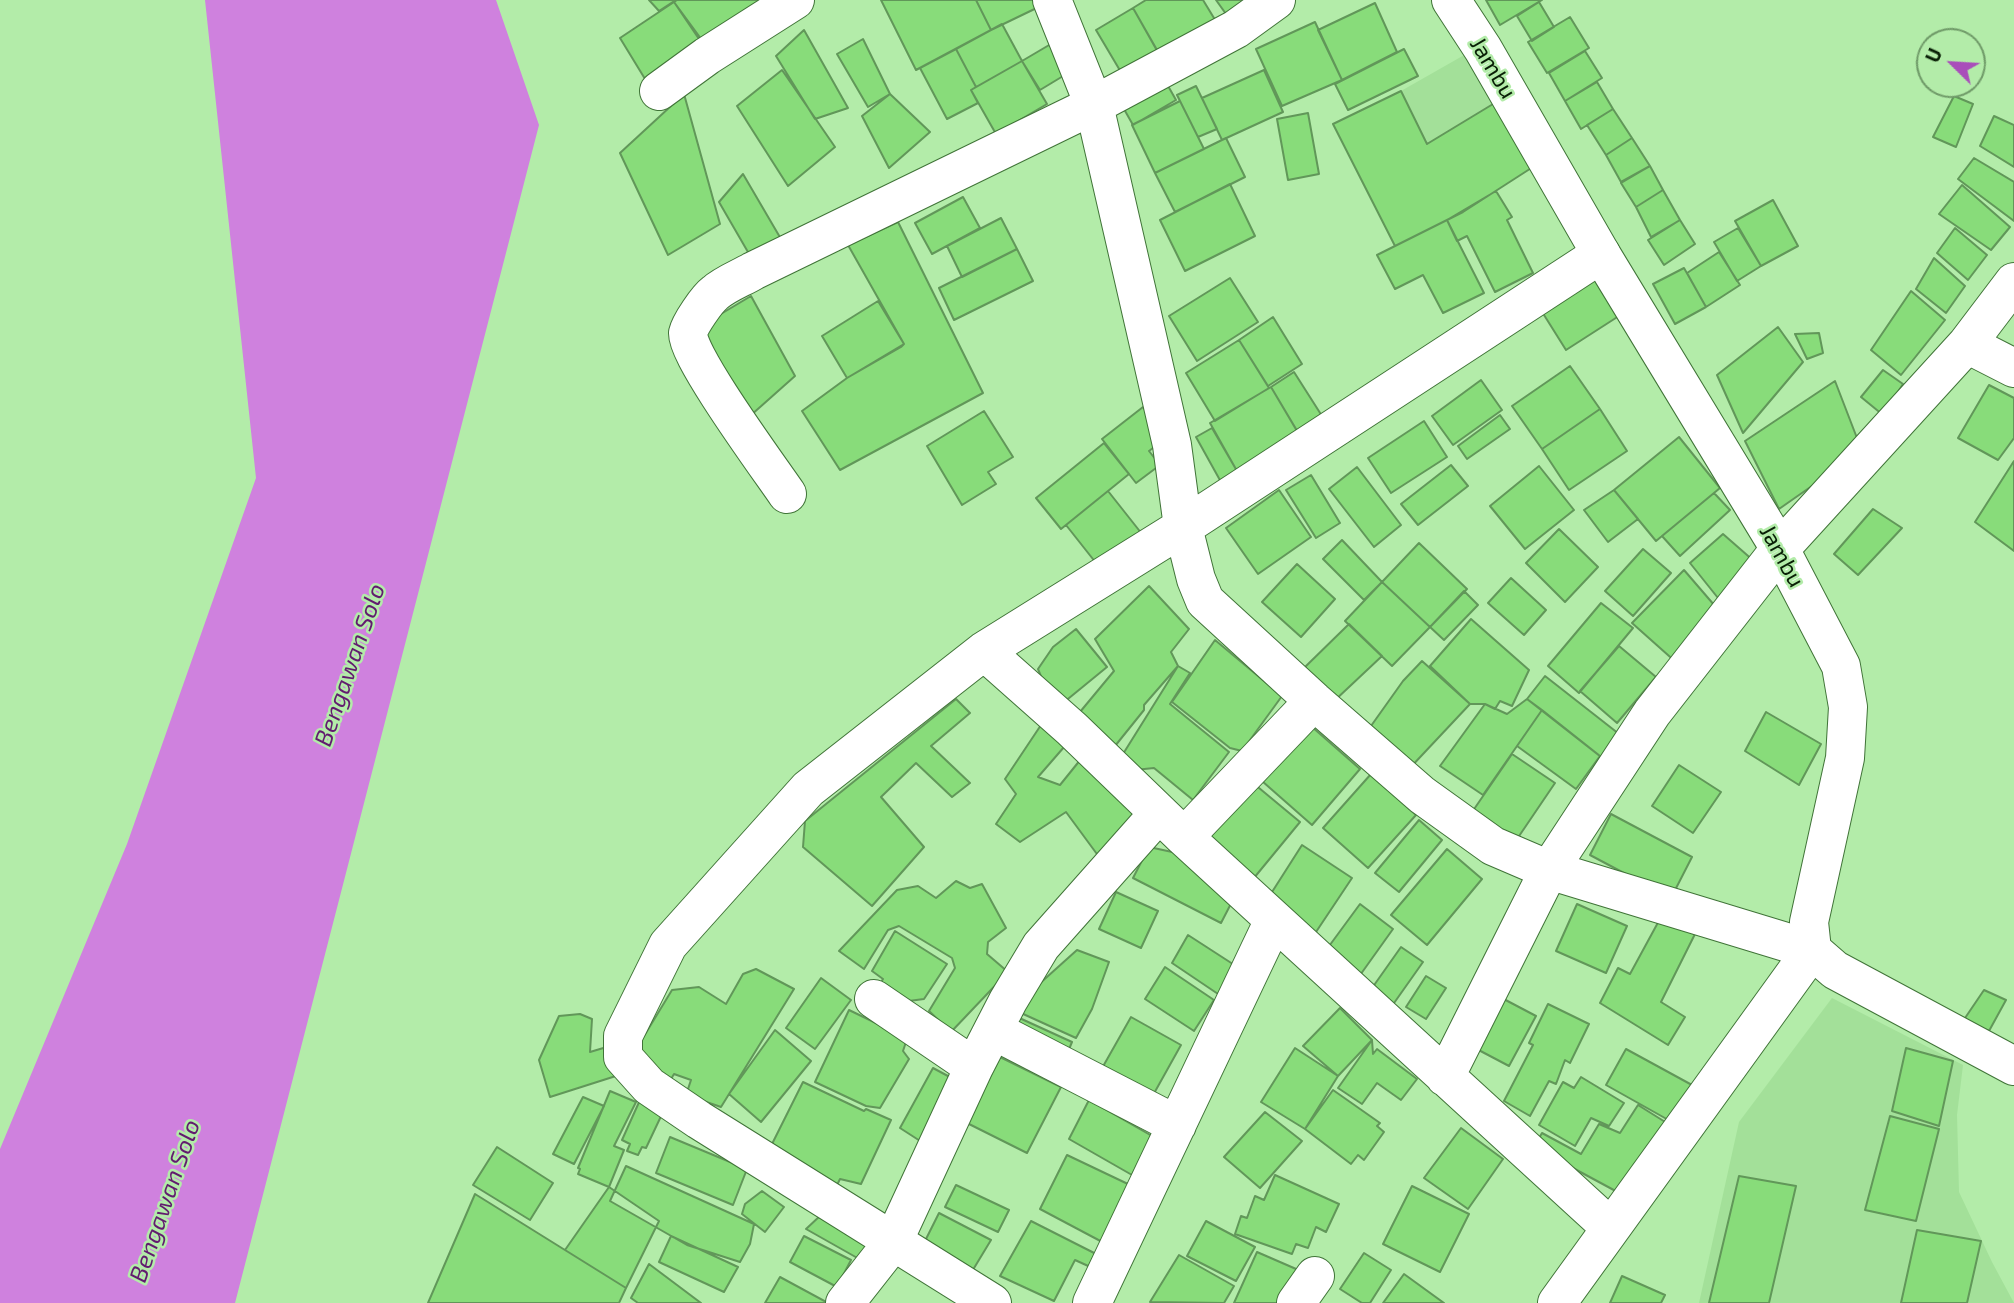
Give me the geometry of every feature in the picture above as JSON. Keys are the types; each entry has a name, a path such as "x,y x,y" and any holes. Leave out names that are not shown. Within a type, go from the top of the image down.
{"street":[{"path":"659,91 795,0"},
{"path":"1052,0 1094,105 1172,445 1183,527 1196,579 1205,601 1422,795 1493,846 1549,870 1812,950 1835,970 2014,1066"},
{"path":"788,494 728,408 689,345 688,332 693,321 715,293 753,271 1094,105 1236,29 1276,0"},
{"name":"Jambu","path":"1451,0 1483,49 1601,254 1780,549 1841,666 1848,707 1845,758 1809,922 1812,950"},
{"path":"992,1303 649,1086 623,1057 623,1036 668,945 807,789 984,651 1183,527 1601,254"},
{"path":"1445,1077 1549,870 1652,713 1780,549 1967,344 2014,282"},
{"path":"1967,344 2014,368"},
{"path":"984,651 1072,729 1171,825 1611,1228"},
{"path":"845,1303 893,1242 974,1067 1041,946 1171,825 1314,701"},
{"path":"1092,1303 1274,919"},
{"path":"1557,1303 1812,950"},
{"path":"874,999 974,1067"},
{"path":"993,1030 1177,1125"}],"shaded area":[{"path":"1466,54 1498,101 1427,144 1401,91"},
{"path":"1832,998 1963,1065 1957,1115 1959,1192 2014,1303 1699,1303 1739,1122"}],"water":[{"name":"Bengawan Solo","path":"205,0 496,0 539,125 235,1303 0,1303 0,1149 127,844 256,478"}],"building":[{"path":"649,0 676,0 659,11"},
{"path":"763,0 710,51 674,2"},
{"path":"881,0 976,0 991,30 916,70"},
{"path":"976,0 1046,0 1047,3 991,30"},
{"path":"1146,0 1203,0 1217,23 1161,57 1133,8"},
{"path":"1216,0 1274,0 1236,28"},
{"path":"1486,0 1542,0 1500,25"},
{"path":"674,2 701,42 653,92 620,38"},
{"path":"1539,2 1554,27 1532,41 1517,16"},
{"path":"1375,3 1397,52 1342,80 1318,30"},
{"path":"1133,8 1164,63 1128,84 1096,30"},
{"path":"1570,17 1589,48 1547,73 1528,42"},
{"path":"1315,22 1342,80 1282,106 1256,49"},
{"path":"1002,24 1022,61 976,87 956,49"},
{"path":"804,30 848,108 815,119 776,56"},
{"path":"1061,38 1078,67 1040,90 1022,61"},
{"path":"863,39 890,94 868,107 837,54"},
{"path":"956,49 976,87 971,90 978,103 947,119 920,68"},
{"path":"1404,49 1418,76 1348,110 1335,84"},
{"path":"1585,51 1602,78 1565,101 1549,73"},
{"path":"1022,61 1047,104 996,134 971,90"},
{"path":"782,70 835,147 788,186 737,106"},
{"path":"1264,70 1283,112 1222,140 1202,98"},
{"path":"1163,77 1176,100 1133,125 1120,102"},
{"path":"1597,82 1613,109 1581,129 1565,101"},
{"path":"1196,86 1217,129 1198,137 1177,95"},
{"path":"1401,91 1427,144 1498,101 1536,165 1463,212 1395,246 1333,124"},
{"path":"684,94 720,224 668,255 620,153"},
{"path":"890,94 930,132 889,168 862,116"},
{"path":"1953,98 1973,104 1956,147 1933,137"},
{"path":"1180,101 1204,149 1155,173 1132,125"},
{"path":"1613,109 1632,138 1606,155 1587,125"},
{"path":"1308,113 1319,174 1288,180 1277,119"},
{"path":"1994,116 2014,125 2014,167 1980,146"},
{"path":"1226,138 1245,177 1175,212 1155,173"},
{"path":"1632,138 1650,166 1621,182 1606,155"},
{"path":"1974,158 2014,182 2014,221 1958,179"},
{"path":"1650,166 1663,190 1636,207 1621,183"},
{"path":"743,174 781,239 752,259 719,202"},
{"path":"1230,184 1255,236 1185,271 1160,220"},
{"path":"1962,185 2010,227 1991,250 1939,214"},
{"path":"1663,190 1680,220 1651,237 1636,207"},
{"path":"1496,191 1512,217 1507,220 1533,273 1495,292 1467,236 1457,241 1447,220"},
{"path":"963,197 980,228 932,254 915,223"},
{"path":"1773,200 1798,246 1761,266 1735,221"},
{"path":"1001,218 1017,249 962,277 947,246"},
{"path":"1447,220 1484,293 1443,313 1423,275 1395,289 1377,255"},
{"path":"1680,220 1695,244 1664,265 1648,240"},
{"path":"898,222 983,393 840,470 802,411 847,378 904,344 848,245"},
{"path":"1738,228 1761,266 1737,281 1714,242"},
{"path":"1955,228 1987,255 1968,280 1937,253"},
{"path":"1017,249 1033,281 954,320 939,288"},
{"path":"1719,252 1740,285 1706,307 1687,273"},
{"path":"1934,258 1965,286 1946,313 1916,289"},
{"path":"1684,268 1706,307 1675,324 1653,284"},
{"path":"1595,271 1622,314 1566,350 1539,307"},
{"path":"1230,278 1258,322 1197,361 1169,316"},
{"path":"1911,291 1945,320 1901,375 1871,350"},
{"path":"751,296 795,376 750,416 699,327"},
{"path":"878,301 904,344 847,378 822,336"},
{"path":"1273,317 1302,364 1268,386 1239,340"},
{"path":"1778,327 1803,362 1743,433 1717,375"},
{"path":"1819,333 1823,353 1807,359 1795,334"},
{"path":"1239,340 1269,388 1215,421 1186,373"},
{"path":"1570,366 1600,409 1542,449 1512,406"},
{"path":"1883,370 1903,384 1883,415 1861,397"},
{"path":"1294,372 1322,416 1297,431 1271,387"},
{"path":"1481,380 1502,410 1453,445 1432,416"},
{"path":"1835,381 1862,451 1779,509 1745,441"},
{"path":"1989,385 2014,398 2014,438 1998,460 1958,438"},
{"path":"1271,387 1299,434 1237,471 1210,423"},
{"path":"1143,407 1166,438 1149,451 1160,465 1136,483 1102,439"},
{"path":"1600,409 1627,451 1569,490 1542,449"},
{"path":"984,411 1013,457 988,472 996,484 962,505 927,446"},
{"path":"1500,415 1510,429 1467,459 1458,446"},
{"path":"1424,421 1447,457 1391,493 1368,458"},
{"path":"1212,428 1237,471 1221,482 1196,437"},
{"path":"1679,437 1720,488 1656,541 1614,490"},
{"path":"1104,443 1129,474 1061,529 1036,498"},
{"path":"2014,461 2014,551 1975,522"},
{"path":"1451,465 1468,486 1418,525 1401,504"},
{"path":"1539,466 1574,510 1525,549 1490,506"},
{"path":"1357,467 1401,525 1374,547 1329,489"},
{"path":"1311,475 1340,523 1316,538 1286,490"},
{"path":"1279,490 1311,537 1258,574 1226,528"},
{"path":"1614,490 1638,519 1608,542 1584,510"},
{"path":"1108,491 1142,534 1100,568 1066,525"},
{"path":"1714,493 1730,510 1680,556 1662,536"},
{"path":"1873,509 1902,528 1858,575 1834,554"},
{"path":"1559,529 1598,567 1565,602 1526,563"},
{"path":"1723,534 1755,562 1722,603 1690,563"},
{"path":"1342,540 1382,582 1364,600 1323,559"},
{"path":"1419,543 1467,589 1430,627 1382,582"},
{"path":"1643,549 1671,573 1633,616 1605,591"},
{"path":"1297,564 1335,599 1301,637 1262,602"},
{"path":"1684,570 1721,613 1678,664 1632,623"},
{"path":"1511,578 1546,610 1524,635 1488,603"},
{"path":"1382,582 1430,627 1392,666 1345,621"},
{"path":"1149,586 1189,629 1171,652 1178,666 1144,705 1144,710 1111,751 1075,718 1114,671 1095,639"},
{"path":"1464,591 1478,605 1444,640 1430,627"},
{"path":"1601,603 1633,628 1579,693 1548,666"},
{"path":"1471,619 1529,670 1512,706 1500,701 1495,709 1485,704 1470,704 1430,666"},
{"path":"1349,624 1382,656 1332,703 1304,668"},
{"path":"1076,629 1107,667 1063,703 1049,696 1038,669 1053,647"},
{"path":"1215,640 1282,696 1242,751 1230,748 1172,702"},
{"path":"1619,646 1656,677 1617,723 1580,691"},
{"path":"1422,661 1470,704 1408,770 1366,733 1403,681"},
{"path":"1178,666 1190,673 1170,704 1229,752 1193,800 1154,768 1125,771 1118,762"},
{"path":"1545,676 1628,741 1610,764 1527,699"},
{"path":"956,699 970,713 931,746 970,783 952,797 916,763 881,797 924,847 872,906 803,847 805,821"},
{"path":"1527,699 1542,710 1483,795 1440,766 1485,704 1507,714"},
{"path":"1542,710 1600,756 1576,789 1517,746"},
{"path":"1766,712 1821,744 1799,785 1745,751"},
{"path":"1047,716 1071,739 1038,777 1060,785 1085,754 1144,818 1105,865 1066,812 1020,842 996,824 1016,794 1005,779"},
{"path":"1303,719 1360,769 1312,825 1254,774"},
{"path":"1512,754 1555,783 1513,845 1470,815"},
{"path":"1679,765 1721,792 1693,833 1652,806"},
{"path":"1371,774 1416,815 1368,868 1323,828"},
{"path":"1247,778 1300,822 1249,884 1195,840"},
{"path":"1611,814 1692,857 1671,898 1590,855"},
{"path":"1419,820 1442,840 1399,892 1375,873"},
{"path":"1302,845 1352,878 1314,935 1265,903"},
{"path":"1149,847 1186,855 1237,892 1221,923 1133,878"},
{"path":"1447,849 1482,879 1427,945 1391,915"},
{"path":"956,881 970,888 982,884 1006,928 988,942 987,954 1008,972 951,1032 929,1011 955,968 952,958 899,926 888,930 864,969 839,951 897,890 918,886 936,898"},
{"path":"1116,892 1158,911 1141,948 1099,929"},
{"path":"1360,904 1393,929 1358,978 1324,953"},
{"path":"1577,904 1627,926 1606,973 1556,951"},
{"path":"1661,917 1695,934 1661,1002 1685,1017 1668,1045 1600,1003 1618,968 1630,974"},
{"path":"895,931 947,964 924,999 901,1002 873,995 883,979 872,971"},
{"path":"1188,935 1239,968 1224,998 1172,963"},
{"path":"1401,947 1423,962 1387,1013 1365,998"},
{"path":"1077,950 1109,962 1092,1009 1076,1038 1021,1013 1028,994"},
{"path":"1165,967 1214,1000 1194,1031 1145,999"},
{"path":"756,969 794,989 721,1107 686,1095 691,1080 674,1074 668,1084 636,1059 641,1041 672,990 699,987 726,1004 743,974"},
{"path":"1426,976 1446,988 1426,1019 1406,1007"},
{"path":"821,978 851,1000 815,1049 786,1028"},
{"path":"1984,990 2006,1000 1989,1031 1963,1021"},
{"path":"1498,996 1536,1016 1509,1066 1471,1046"},
{"path":"1548,1004 1589,1024 1570,1063 1565,1060 1556,1084 1549,1081 1530,1116 1504,1101 1533,1045 1529,1043"},
{"path":"1340,1008 1372,1040 1338,1076 1303,1046"},
{"path":"849,1010 882,1026 906,1042 903,1051 909,1059 880,1108 866,1106 815,1082"},
{"path":"580,1014 592,1019 590,1052 610,1046 619,1075 550,1097 539,1060 559,1016"},
{"path":"1015,1016 1072,1042 1065,1059 1003,1031"},
{"path":"1131,1017 1181,1045 1152,1097 1101,1070"},
{"path":"775,1030 811,1061 761,1122 729,1094"},
{"path":"1372,1040 1373,1054 1377,1049 1417,1079 1401,1100 1377,1083 1362,1104 1338,1088"},
{"path":"1295,1048 1338,1076 1305,1129 1261,1102"},
{"path":"1906,1048 1953,1061 1939,1126 1892,1111"},
{"path":"1626,1049 1692,1085 1672,1122 1606,1085"},
{"path":"1000,1057 1061,1087 1027,1153 967,1123"},
{"path":"933,1068 961,1083 931,1148 900,1128"},
{"path":"1581,1077 1624,1103 1609,1126 1591,1118 1575,1146 1539,1125 1563,1082 1574,1088"},
{"path":"803,1082 864,1111 866,1109 891,1120 861,1184 840,1179 835,1189 769,1150"},
{"path":"1333,1090 1380,1123 1377,1126 1384,1132 1364,1160 1358,1155 1351,1164 1305,1129"},
{"path":"610,1091 636,1102 614,1146 624,1150 609,1187 578,1174 578,1168"},
{"path":"583,1097 604,1106 574,1164 553,1154"},
{"path":"640,1100 663,1112 646,1148 642,1147 638,1155 627,1151 630,1144 622,1140"},
{"path":"1089,1100 1152,1136 1132,1175 1069,1139"},
{"path":"1638,1105 1670,1125 1623,1195 1534,1147 1542,1133 1581,1154 1599,1124 1620,1133"},
{"path":"1265,1112 1302,1141 1260,1188 1224,1157"},
{"path":"1890,1116 1939,1129 1916,1221 1865,1210"},
{"path":"1461,1128 1503,1159 1468,1209 1424,1178"},
{"path":"670,1137 747,1169 733,1205 656,1173"},
{"path":"497,1147 553,1183 530,1220 473,1185"},
{"path":"1067,1155 1130,1185 1106,1244 1040,1209"},
{"path":"626,1166 754,1224 750,1244 740,1262 687,1245 610,1201"},
{"path":"1275,1175 1339,1204 1326,1232 1316,1227 1308,1248 1296,1244 1292,1254 1235,1234 1241,1216 1247,1218 1255,1196 1264,1200"},
{"path":"1739,1176 1796,1186 1769,1303 1709,1303"},
{"path":"956,1185 1009,1210 998,1232 945,1207"},
{"path":"1412,1186 1469,1214 1440,1272 1383,1244"},
{"path":"609,1187 659,1221 626,1288 565,1250"},
{"path":"762,1191 784,1207 765,1232 742,1214 745,1204"},
{"path":"475,1194 626,1288 619,1303 428,1303"},
{"path":"939,1213 991,1240 965,1283 922,1247"},
{"path":"821,1215 877,1247 868,1264 806,1229"},
{"path":"1031,1221 1106,1259 1097,1270 1075,1260 1054,1301 1000,1276"},
{"path":"1206,1221 1255,1247 1236,1281 1187,1256"},
{"path":"1917,1230 1981,1241 1967,1303 1901,1303"},
{"path":"671,1236 738,1267 724,1292 659,1262"},
{"path":"804,1236 851,1260 837,1287 790,1262"},
{"path":"1257,1252 1303,1272 1287,1303 1234,1303"},
{"path":"1364,1253 1391,1270 1370,1303 1362,1303 1340,1289"},
{"path":"1179,1255 1234,1286 1224,1303 1150,1302"},
{"path":"649,1264 701,1303 638,1303 631,1298"},
{"path":"1404,1274 1444,1303 1383,1303"},
{"path":"1622,1276 1665,1295 1661,1303 1610,1303"},
{"path":"780,1277 828,1303 765,1303"}]}
